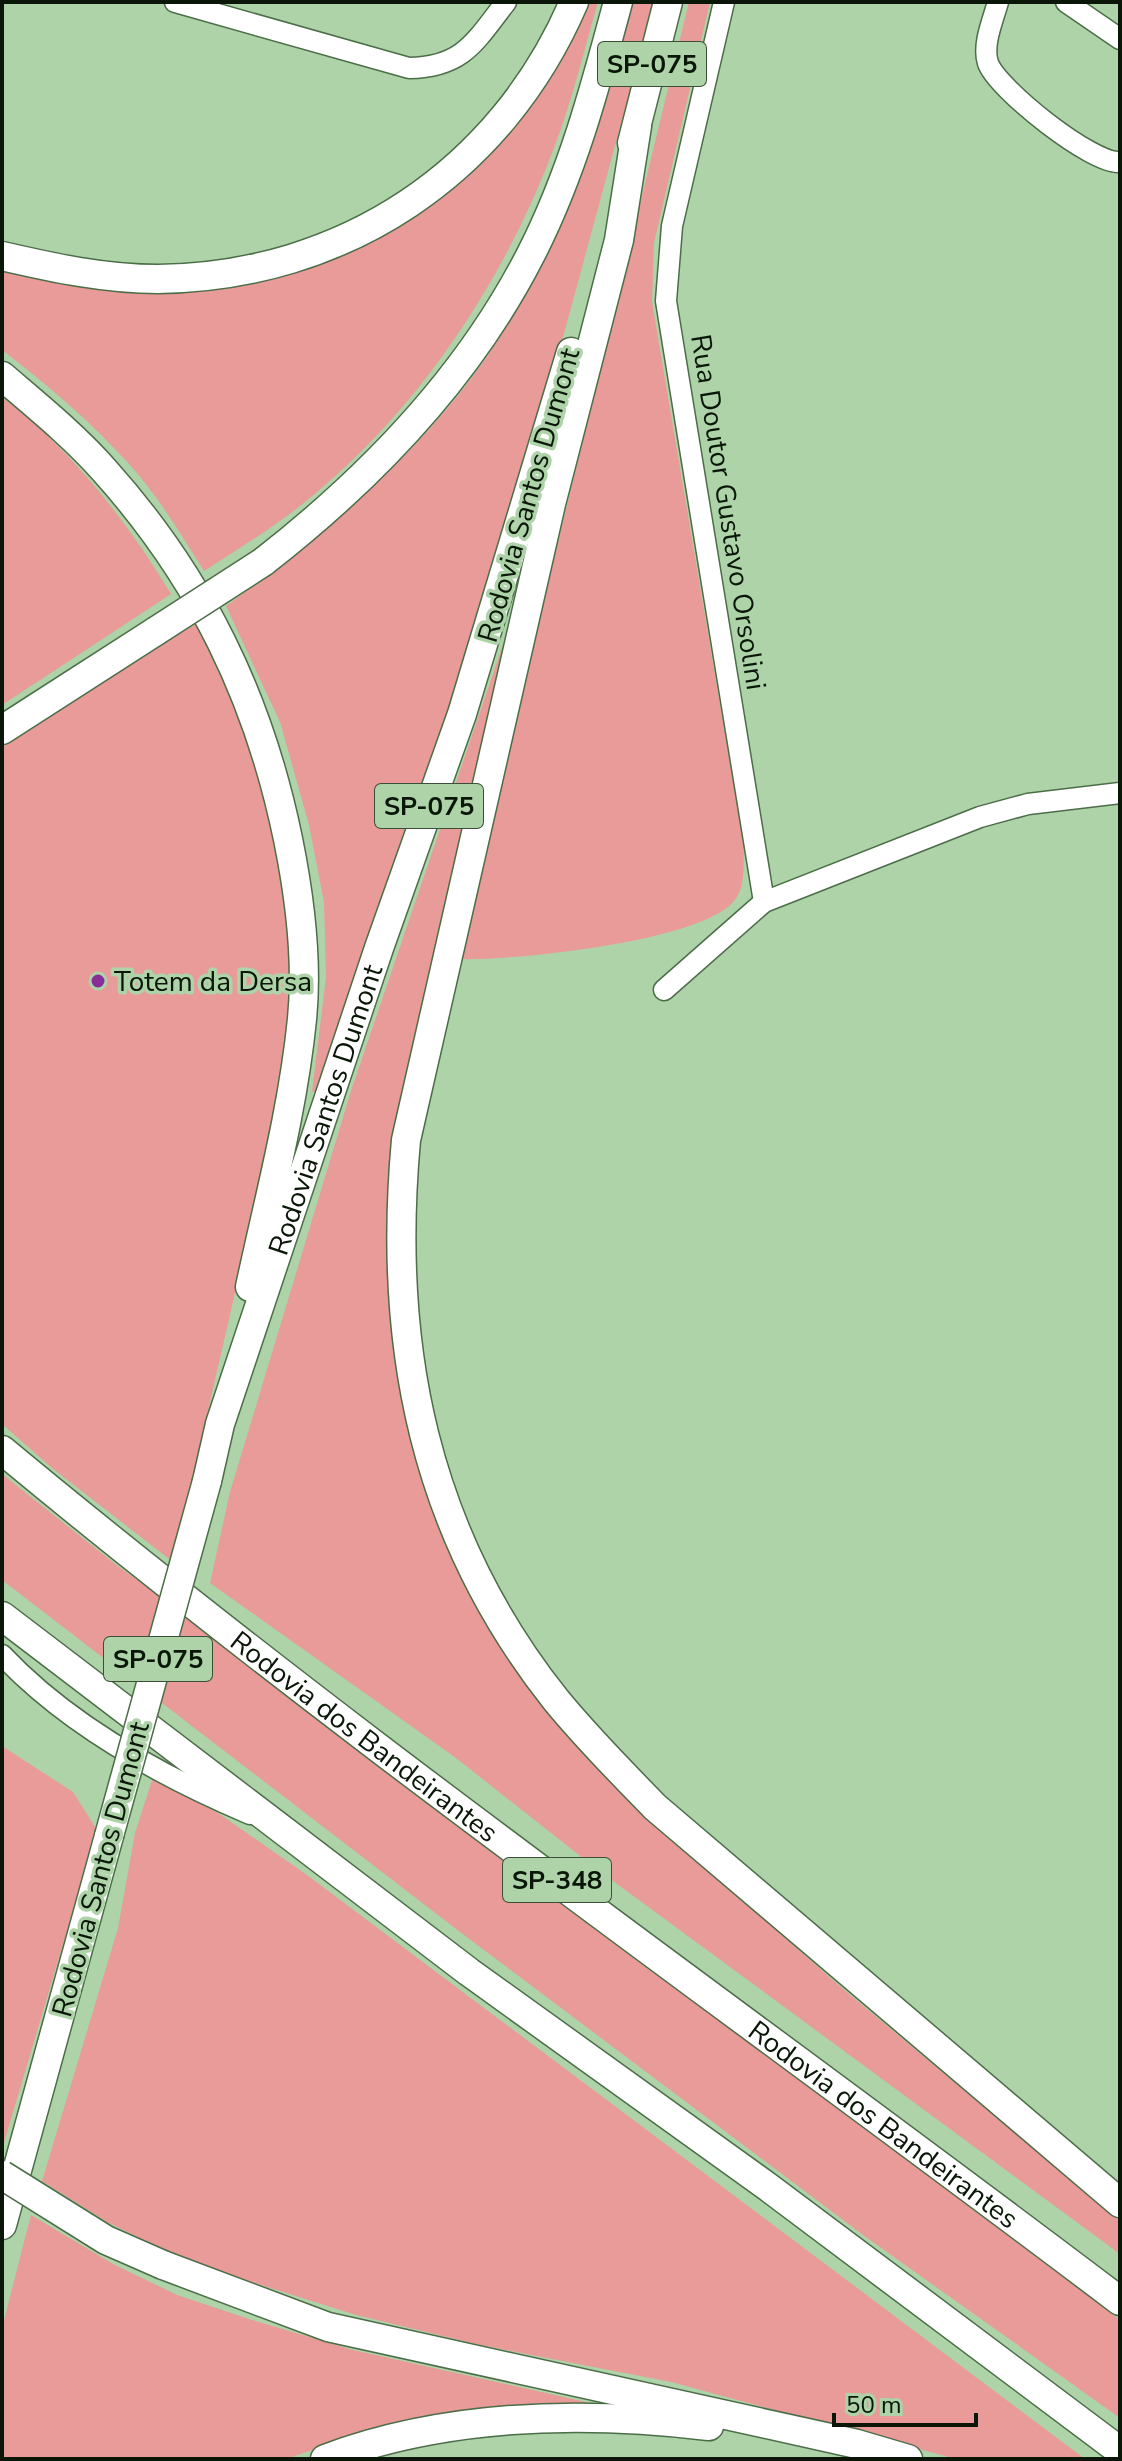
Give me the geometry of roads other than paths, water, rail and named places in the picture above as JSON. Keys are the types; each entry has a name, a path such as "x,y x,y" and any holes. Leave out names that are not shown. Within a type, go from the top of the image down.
{"highway":[{"path":"2,256 99,276 204,277 249,270 352,236 399,211 478,150 542,67 574,2"},
{"name":"SP-075","path":"2,730 263,562 316,520 391,448 453,374 507,297 531,254 575,149 618,2"},
{"name":"Rodovia Santos Dumont","path":"2,2225 207,1481 220,1424 379,948 483,652 637,126 668,2"},
{"path":"637,126 619,240 551,504 406,1140 399,1231 400,1282 409,1372 420,1422 449,1513 474,1571 523,1655 597,1748 666,1817 1120,2203"},
{"path":"2,376 103,469 188,581 213,620 236,668 281,806 304,942 302,1018 290,1107 220,1424"},
{"name":"Rodovia dos Bandeirantes","path":"2,1450 155,1574 444,1797 818,2072 1120,2301"},
{"path":"2,1616 469,1972 768,2187 1120,2451"},
{"path":"2,2175 106,2240 163,2265 328,2327 857,2444 908,2459"},
{"path":"325,2459 396,2436 462,2425 534,2420 691,2424 857,2444"}],"street":[{"path":"175,2 409,68 447,65 466,49 506,2"},
{"name":"Rua Doutor Gustavo Orsolini","path":"724,2 672,226 666,301 764,902"},
{"path":"998,2 986,48 992,72 1061,134 1107,161 1120,162"},
{"path":"1066,2 1120,39"},
{"path":"664,990 764,902 980,817 1028,804 1120,793"},
{"path":"2,1655 40,1690 112,1740 200,1791 275,1825"}],"place":[{"name":"Totem da Dersa","path":"98,981"}]}
